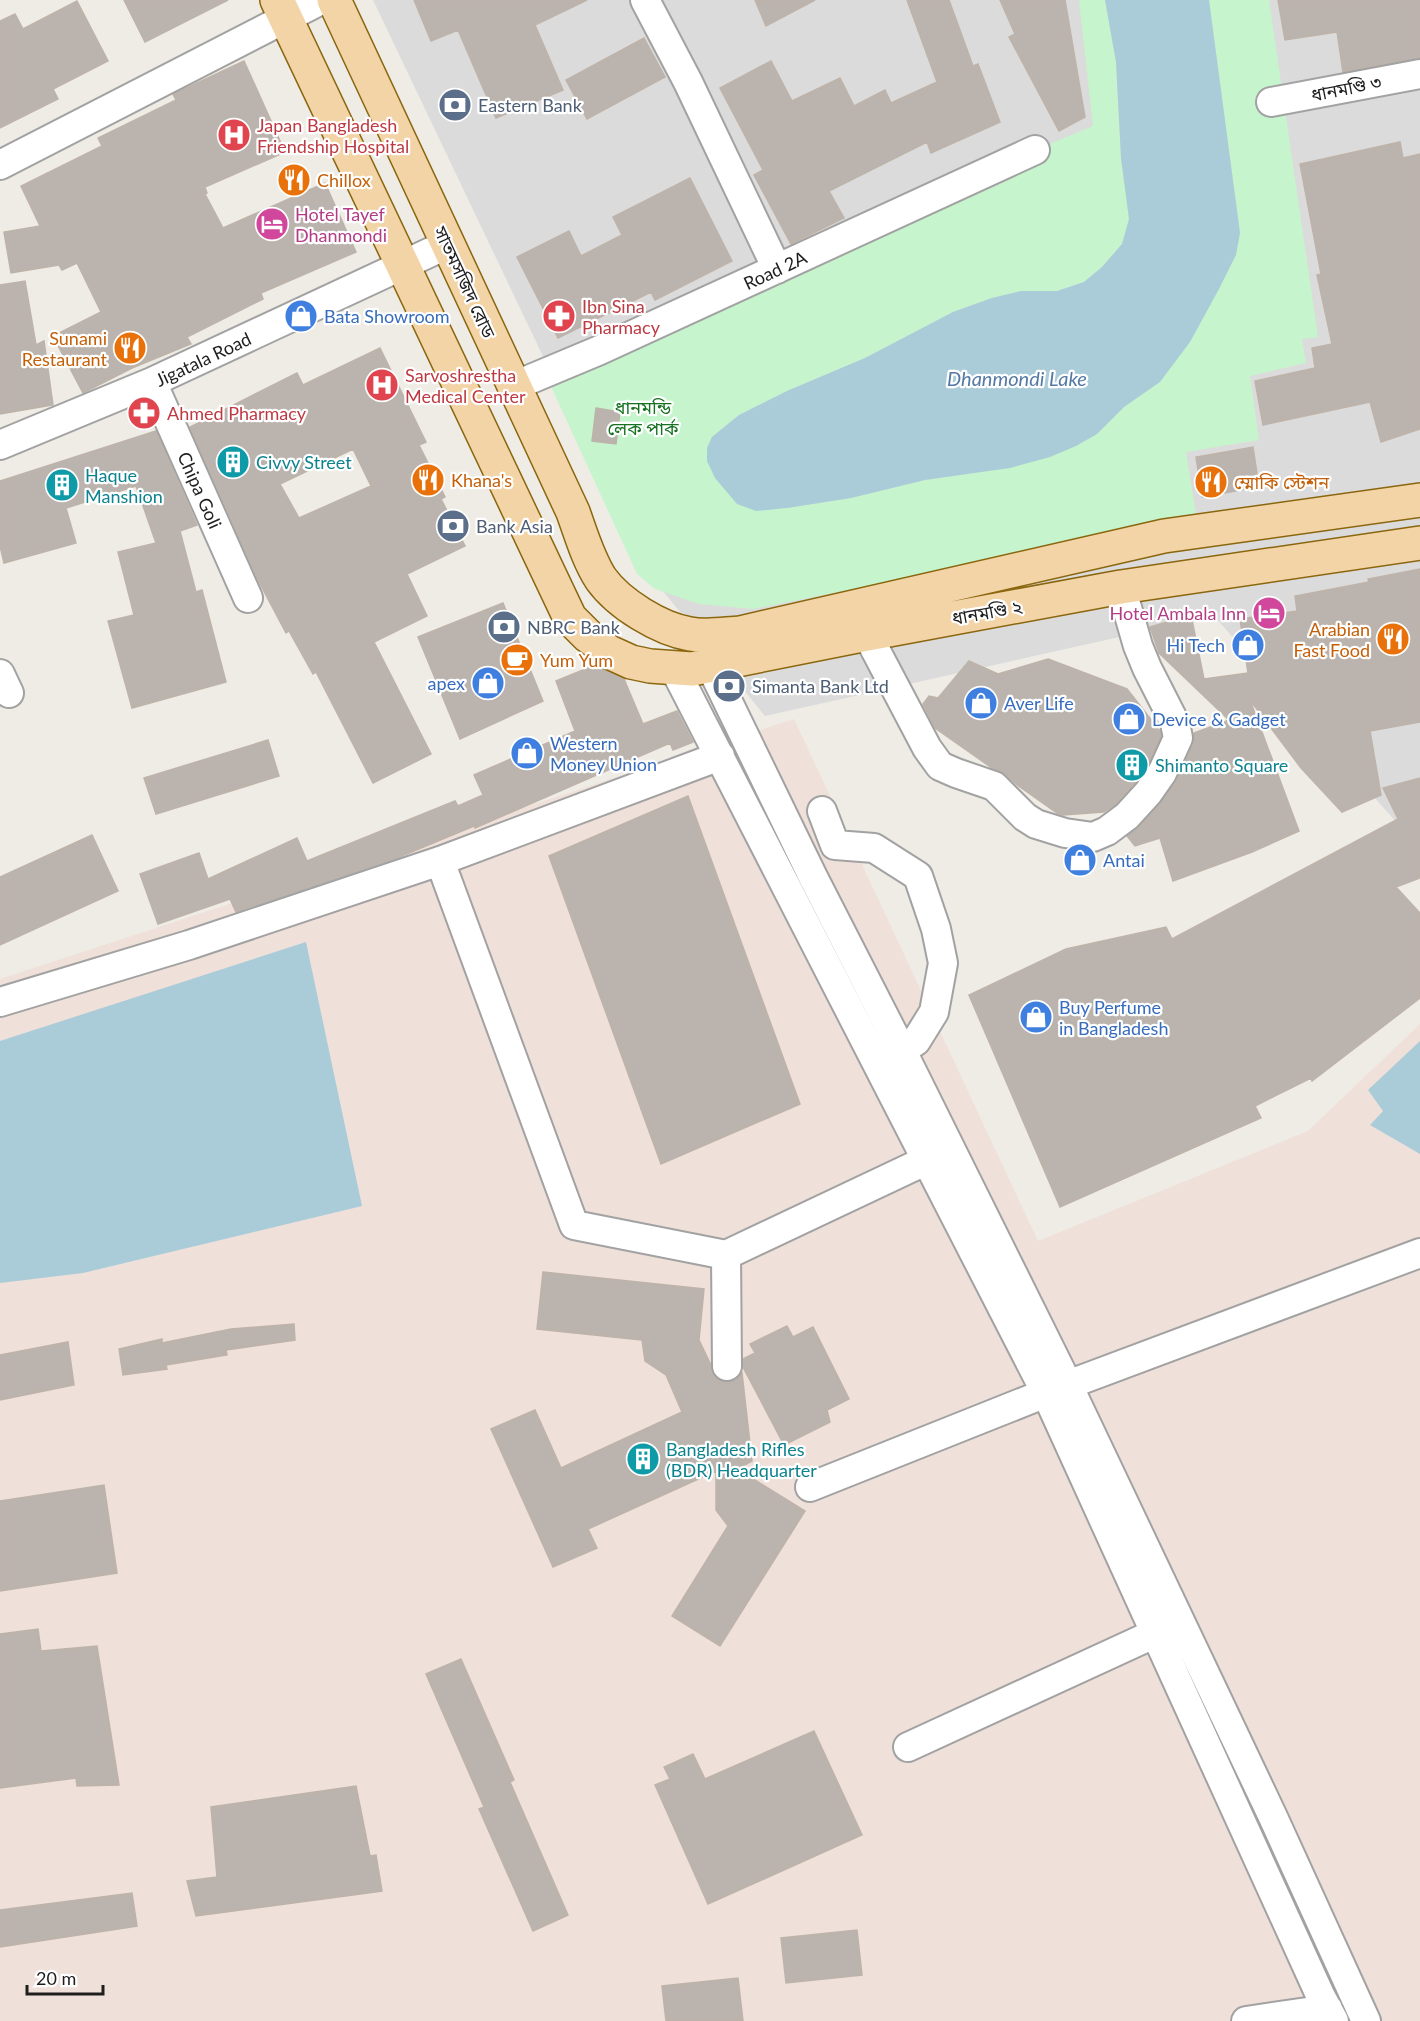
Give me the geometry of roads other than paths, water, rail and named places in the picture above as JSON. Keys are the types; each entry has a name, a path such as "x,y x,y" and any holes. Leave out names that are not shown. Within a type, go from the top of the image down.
{"main road":[{"name":"সাতমসজিদ রোড","path":"333,0 573,512 590,558 602,580 616,594"},
{"path":"281,9 403,266"},
{"name":"ধানমণ্ডি ২","path":"403,266 570,618 609,652 631,662 674,668 711,667 867,634 1121,587 1420,543"},
{"name":"ধানমণ্ডি ২","path":"616,594 651,620 671,629 690,634 721,634 764,628 1164,536 1420,500"},
{"path":"690,634 711,667"},
{"path":"674,668 690,634"}],"street":[{"path":"0,165 281,9 321,0"},
{"path":"645,0 688,82 777,269"},
{"name":"ধানমণ্ডি ৩","path":"1271,102 1420,74"},
{"name":"Road 2A","path":"514,386 600,350 1035,150"},
{"name":"Jigatala Road","path":"0,445 153,382 448,244"},
{"name":"Chipa Goli","path":"153,382 248,598"},
{"path":"867,634 927,748 940,766 994,786 1025,817 1036,824 1065,833 1093,837 1107,831 1127,816 1148,793 1162,773 1178,738 1175,723 1138,646 1121,587"},
{"path":"711,667 813,877 902,1051 939,1154 1273,1817 1366,2021"},
{"path":"674,668 878,1065 939,1154"},
{"path":"0,1002 189,945 440,861 720,756"},
{"path":"822,811 835,845 874,848 918,876 936,929 943,963 934,1012 916,1041 878,1065"},
{"path":"440,861 574,1225 726,1255 939,1154"},
{"path":"810,1487 1057,1389 1420,1253"},
{"path":"726,1255 727,1366"},
{"path":"1057,1389 1156,1634 1331,2015 1246,2021"},
{"path":"908,1748 1156,1634"}],"water":[{"name":"Dhanmondi Lake","path":"1105,0 1209,0 1240,233 1236,255 1190,342 1160,382 1124,407 1097,434 1050,457 1010,468 925,480 851,498 787,508 756,511 737,504 715,478 707,461 707,448 712,437 739,415 787,391 865,358 953,312 992,298 1021,291 1057,291 1084,282 1102,267 1122,244 1129,219 1121,158 1116,62"},
{"path":"306,942 362,1206 83,1273 0,1283 0,1041"},
{"path":"1420,1041 1420,1154 1370,1125 1383,1111 1368,1090"}],"place":[{"name":"Eastern Bank","path":"455,105"},
{"name":"Japan Bangladesh Friendship Hospital","path":"234,135"},
{"name":"Chillox","path":"294,180"},
{"name":"Hotel Tayef Dhanmondi","path":"272,224"},
{"name":"Bata Showroom","path":"301,316"},
{"name":"Ibn Sina Pharmacy","path":"559,316"},
{"name":"Sunami Restaurant","path":"130,348"},
{"name":"Sarvoshrestha Medical Center","path":"382,385"},
{"name":"Ahmed Pharmacy","path":"144,413"},
{"name":"Civvy Street","path":"233,462"},
{"name":"Khana's","path":"428,480"},
{"name":"ম্মোকি স্টেশন","path":"1211,482"},
{"name":"Haque Manshion","path":"62,485"},
{"name":"Bank Asia","path":"453,526"},
{"name":"Hotel Ambala Inn","path":"1269,613"},
{"name":"NBRC Bank","path":"504,627"},
{"name":"Arabian Fast Food","path":"1393,639"},
{"name":"Hi Tech","path":"1248,645"},
{"name":"Yum Yum","path":"517,660"},
{"name":"apex","path":"488,683"},
{"name":"Simanta Bank Ltd","path":"729,686"},
{"name":"Aver Life","path":"981,703"},
{"name":"Device & Gadget","path":"1129,719"},
{"name":"Western Money Union","path":"527,753"},
{"name":"Shimanto Square","path":"1132,765"},
{"name":"Antai","path":"1080,860"},
{"name":"Buy Perfume in Bangladesh","path":"1036,1017"},
{"name":"Bangladesh Rifles (BDR) Headquarter","path":"643,1459"}],"park label":[{"name":"ধানমন্ডি লেক পার্ক","path":"643,417"}]}
